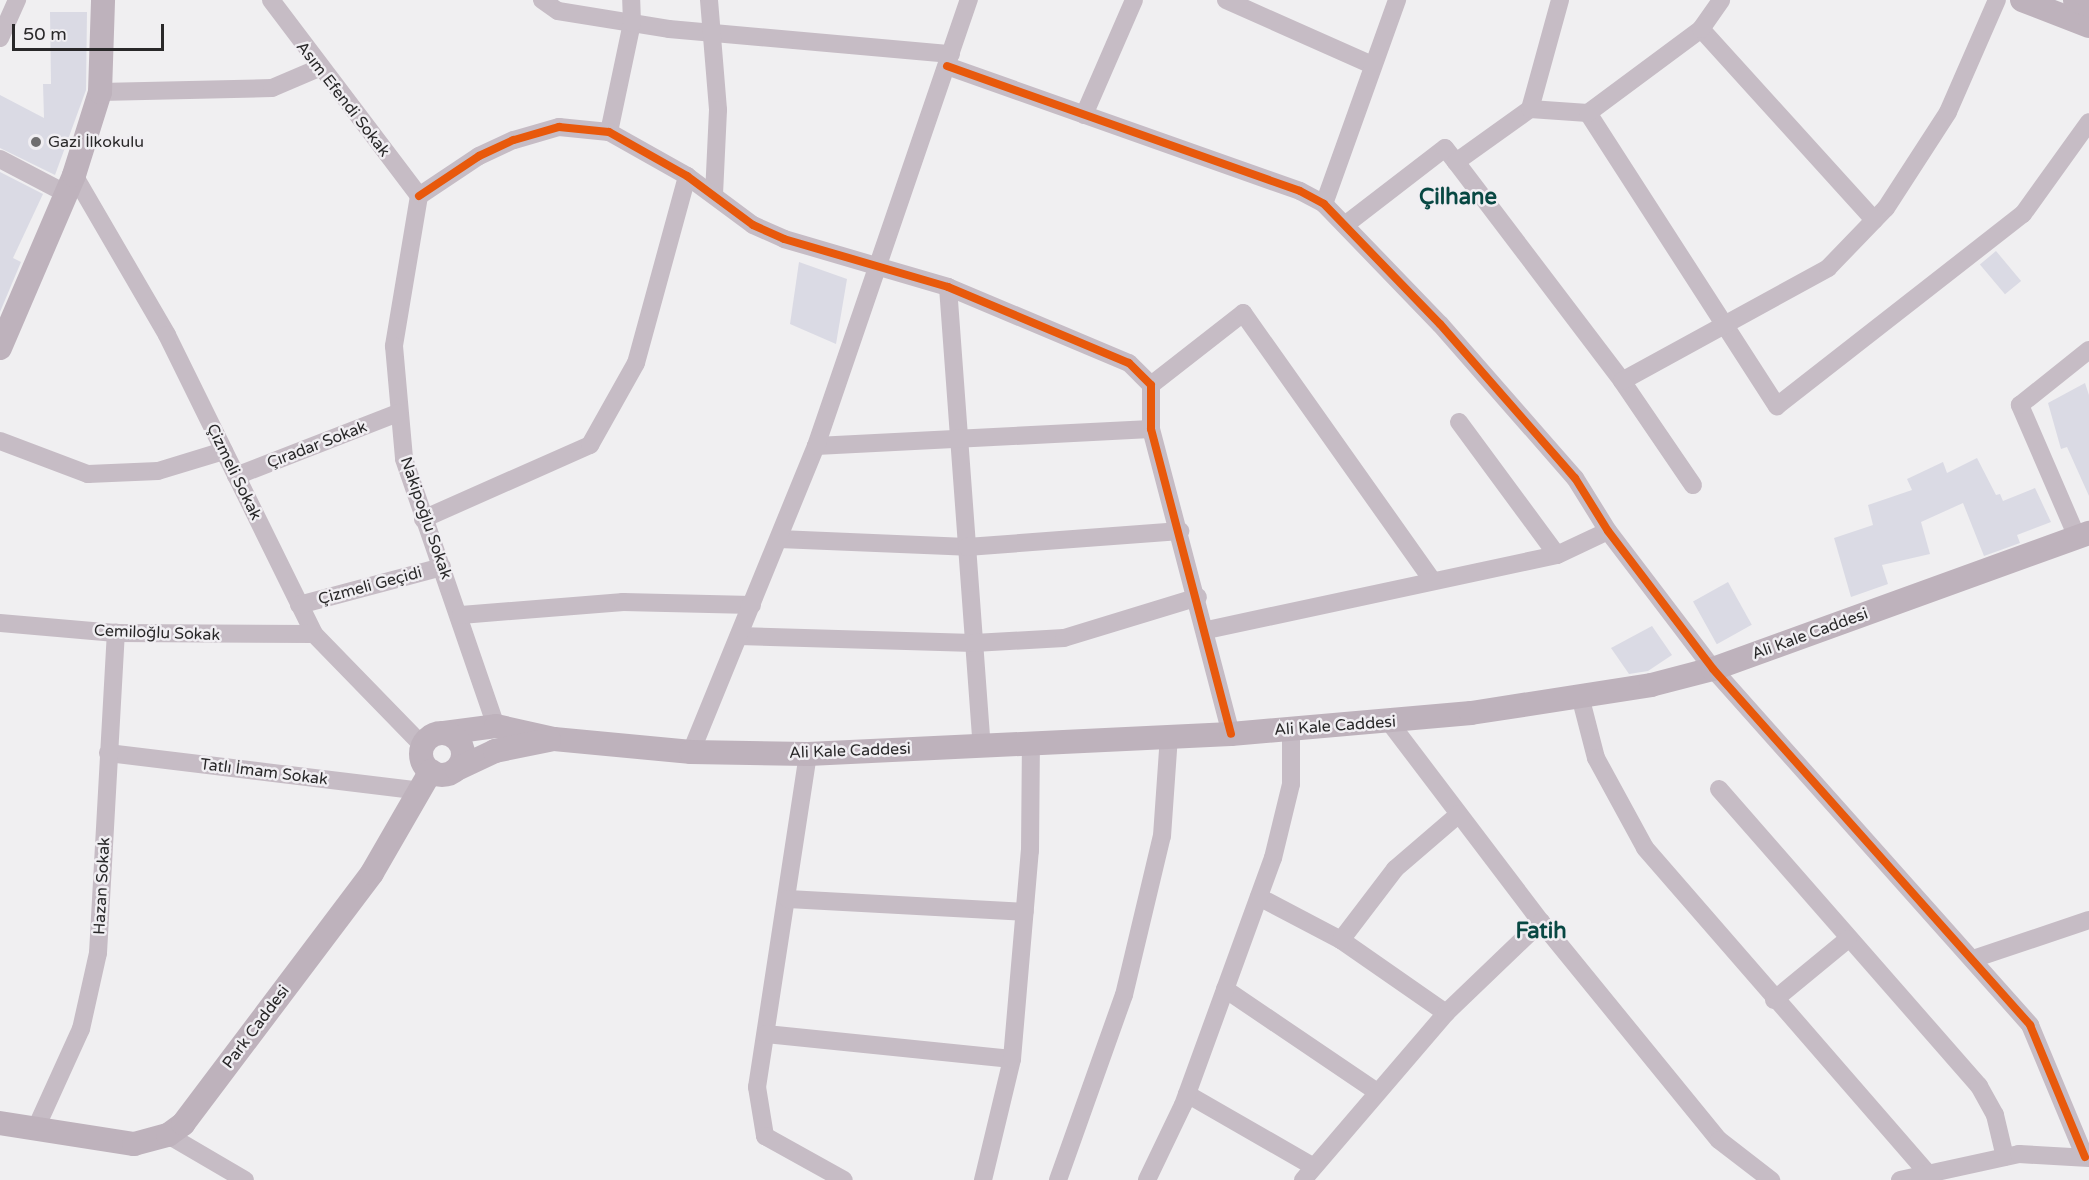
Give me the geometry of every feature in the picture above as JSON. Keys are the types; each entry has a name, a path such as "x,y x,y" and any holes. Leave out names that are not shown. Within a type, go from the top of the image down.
{"main road":[{"path":"0,348 70,184 100,92 103,0"},
{"path":"2022,0 2089,26"},
{"path":"2075,0 2089,5"},
{"name":"Ali Kale Caddesi","path":"444,733 496,726 554,739 691,752 808,754 1169,735 1231,734 1390,723 1580,696 1713,669 2083,535"},
{"path":"444,733 456,738 463,749 457,769 425,781 423,746 431,736 444,733"},
{"name":"Ali Kale Caddesi","path":"457,769 495,751 554,739"},
{"name":"Park Caddesi","path":"0,1123 134,1144 168,1135 183,1124 372,873 425,781"}],"street":[{"path":"0,38 17,0"},
{"name":"Asım Efendi Sokak","path":"271,0 319,68 419,196"},
{"path":"542,0 558,11 632,23 949,60 1084,115 1300,191 1324,204 1575,478 1608,531 1713,669 2030,1025 2087,1157 2005,1157 1900,1180"},
{"path":"609,132 632,23 631,0"},
{"path":"709,0 718,110 714,195"},
{"path":"691,752 816,446 969,0"},
{"path":"1084,115 1134,0"},
{"path":"1226,0 1372,65"},
{"path":"1324,204 1397,0"},
{"path":"1530,110 1560,0"},
{"path":"1456,162 1530,110 1588,113 1701,29 1721,0"},
{"path":"1622,381 1828,268 1874,220 1948,112 1998,0"},
{"path":"1701,29 1874,220"},
{"path":"100,92 272,88 319,68"},
{"path":"1588,113 1728,324 1777,406 2023,214 2089,122"},
{"path":"419,196 479,156 514,140 559,127 609,132 687,176 753,225 784,239 948,287 1129,363 1151,385 1151,429 1207,630 1231,734"},
{"path":"1345,225 1445,148 1622,381 1694,485"},
{"path":"0,159 70,184"},
{"path":"423,519 590,445 636,363 687,176"},
{"name":"Çizmeli Sokak","path":"70,184 167,335 314,634 423,746"},
{"name":"Nakipoğlu Sokak","path":"419,196 394,346 398,413 404,459 423,519 461,615 496,726"},
{"path":"948,287 982,746"},
{"path":"1151,385 1243,314 1432,580"},
{"path":"2083,535 2020,405 2089,350"},
{"name":"Çıradar Sokak","path":"236,476 398,413"},
{"path":"1459,422 1557,555"},
{"path":"816,446 1151,429"},
{"path":"0,441 88,474 158,471 224,451"},
{"path":"779,539 967,547 1180,531"},
{"path":"1207,630 1557,555 1608,531"},
{"name":"Çizmeli Geçidi","path":"299,605 442,567"},
{"path":"739,636 974,643 1064,638 1198,597"},
{"path":"461,615 623,602 752,605"},
{"name":"Cemiloğlu Sokak","path":"0,623 116,633 314,634"},
{"name":"Hazan Sokak","path":"36,1128 81,1029 98,952 104,906 108,753 116,633"},
{"path":"1580,696 1596,758 1645,848 1774,1000 1928,1174"},
{"path":"1390,723 1541,922 1719,1140 1771,1180"},
{"path":"1147,1180 1187,1094 1259,897 1291,784 1292,728"},
{"path":"1058,1180 1127,984 1162,836 1169,735"},
{"path":"983,1180 1012,1059 1025,912 1031,743"},
{"name":"Tatlı İmam Sokak","path":"108,753 425,781"},
{"path":"808,754 788,899 757,1087 765,1136 844,1180"},
{"path":"1719,789 1979,1086 1995,1115 2005,1157"},
{"path":"1341,940 1395,869 1459,814"},
{"path":"1259,897 1341,940 1446,1013"},
{"path":"788,899 1025,912"},
{"path":"1973,959 2089,920"},
{"path":"1187,1094 1308,1173 1446,1013 1541,922"},
{"path":"1774,1000 1848,939"},
{"path":"1226,989 1377,1092"},
{"path":"766,1034 1012,1059"},
{"path":"168,1135 245,1180"}],"building":[{"path":"50,12 87,12 86,90 55,175 0,148 0,95 44,118 43,84 51,84"},
{"path":"0,172 43,194 13,258 21,262 0,312"},
{"path":"1996,251 2021,281 2005,294 1980,264"},
{"path":"799,262 847,279 836,344 790,324"},
{"path":"2085,383 2089,395 2089,496 2067,447 2061,449 2048,403"},
{"path":"1977,458 1996,495 2000,494 2003,501 2035,488 2051,522 2017,535 2020,543 1984,556 1963,503 1921,522 1930,554 1882,565 1888,584 1851,597 1834,538 1873,525 1868,505 1912,490 1907,479 1943,462 1947,473"},
{"path":"1728,582 1752,625 1717,644 1693,601"},
{"path":"1652,626 1672,655 1648,671 1629,674 1611,648"}],"cycle path":[{"path":"947,66 1300,191 1324,204 1440,324 1575,478 1608,531 1713,669 2030,1025 2085,1157"},
{"path":"419,196 479,156 514,140 559,127 609,132 687,176 753,225 784,239 948,287 1129,363 1151,385 1151,429 1231,734"}],"place":[{"name":"Gazi İlkokulu","path":"36,142"}],"district":[{"name":"Çilhane","path":"1458,198"},
{"name":"Fatih","path":"1541,932"}]}
